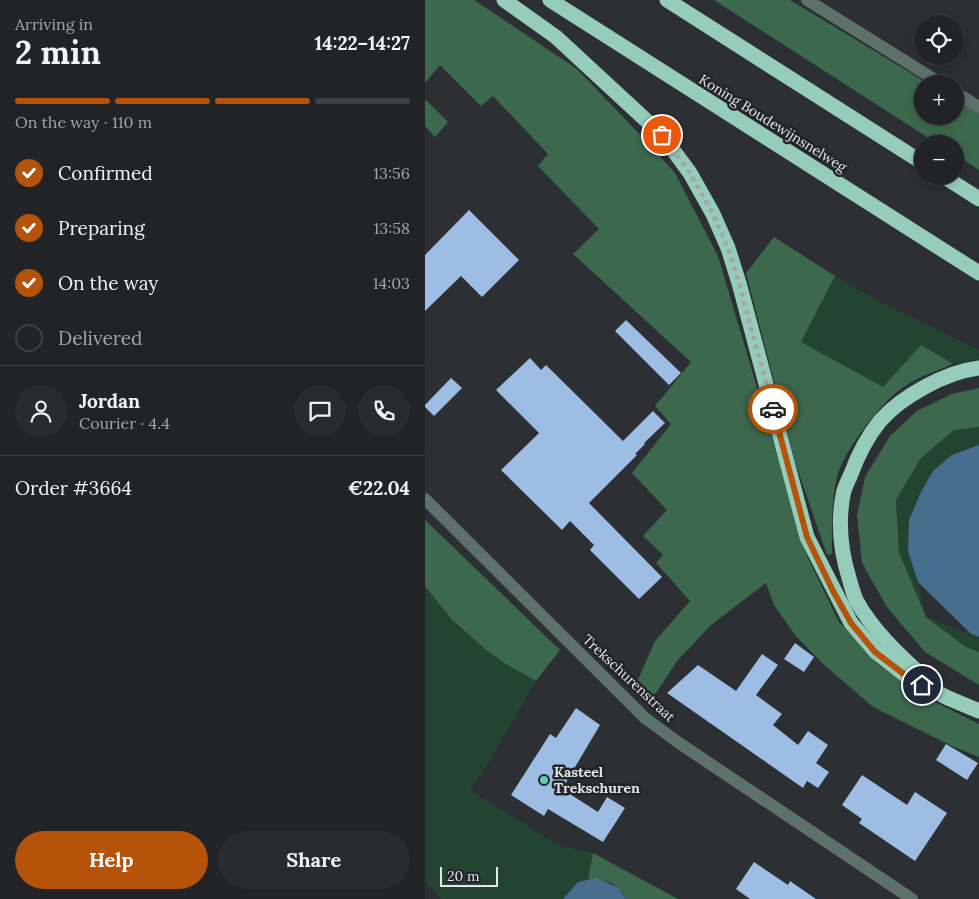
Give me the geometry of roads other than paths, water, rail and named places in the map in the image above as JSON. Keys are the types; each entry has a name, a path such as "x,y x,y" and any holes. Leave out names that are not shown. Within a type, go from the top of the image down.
{"highway":[{"path":"504,0 556,37 662,135 690,173 713,214 728,248 807,537 833,591 851,623 875,652 909,678 979,711"},
{"name":"Koning Boudewijnsnelweg","path":"550,0 979,273"},
{"path":"667,0 914,157"},
{"path":"957,185 979,199"},
{"path":"948,698 903,659 886,641 869,621 855,599 845,565 840,536 843,495 859,454 881,421 910,396 939,380 979,368"}],"street":[{"path":"807,0 928,75"},
{"path":"964,98 979,107"},
{"name":"Trekschurenstraat","path":"425,500 645,718 679,743 912,899"}],"water":[{"path":"979,445 979,637 971,634 918,582 908,551 909,520 921,492 933,471 952,455"},
{"path":"597,878 619,888 626,899 563,899 578,882"}],"place":[{"name":"Kasteel Trekschuren","path":"544,780"}]}
